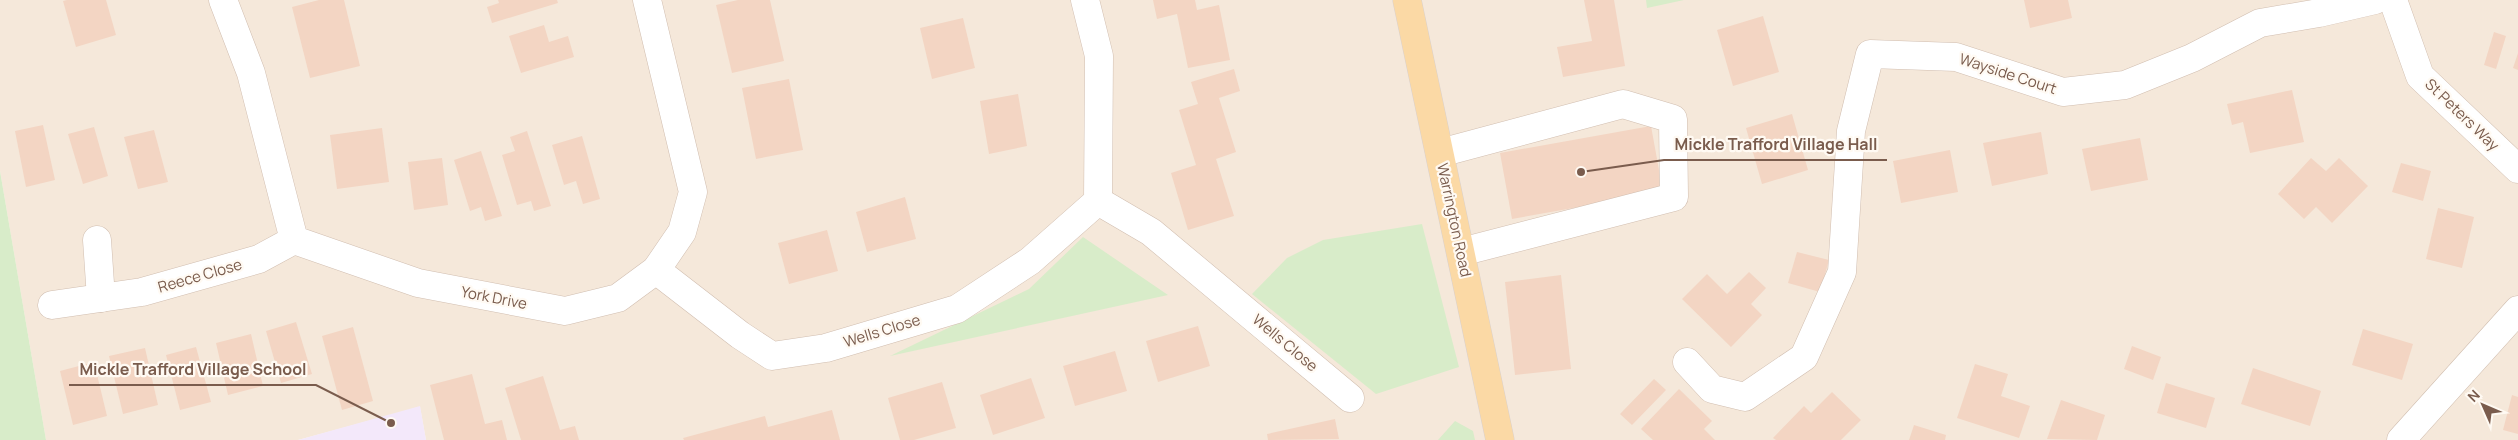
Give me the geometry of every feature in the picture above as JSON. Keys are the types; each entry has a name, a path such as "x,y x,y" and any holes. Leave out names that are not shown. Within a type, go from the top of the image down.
{"main road":[{"name":"Warrington Road","path":"1408,0 1500,440"}],"street":[{"path":"223,0 251,73 294,240"},
{"name":"York Drive","path":"294,240 418,283 565,311 618,298 656,270 682,232 693,192 647,0"},
{"path":"1085,0 1099,56 1098,201"},
{"name":"Wayside Court","path":"1687,362 1712,389 1745,397 1804,357 1842,272 1851,131 1870,54 1956,57 2063,92 2125,85 2192,58 2260,23 2319,13 2375,0"},
{"name":"St Peters Way","path":"2394,0 2420,76 2518,169"},
{"path":"1440,153 1623,104 1674,119 1674,196 1461,252"},
{"name":"Wells Close","path":"656,270 740,335 772,356 826,348 957,309 1030,261 1098,201 1151,232 1350,398"},
{"path":"97,240 101,298"},
{"name":"Reece Close","path":"52,305 142,292 259,259 294,240"},
{"path":"2402,440 2518,310"}],"shaded area":[{"path":"0,0 2518,0 2518,440 426,440 420,407 298,440 46,440 0,171"},
{"path":"420,406 426,440 298,440"}],"green space":[{"path":"1646,0 1684,0 1647,8"},
{"path":"0,171 46,440 0,440"},
{"path":"1422,224 1459,367 1376,394 1252,294 1287,258 1323,240"},
{"path":"1083,237 1168,295 890,356 1029,289"},
{"path":"1455,421 1473,431 1475,440 1438,440"}],"building":[{"path":"106,0 116,35 76,47 63,1"},
{"path":"319,0 344,0 360,66 310,78 292,7"},
{"path":"498,0 557,0 558,3 492,23 487,7 499,3"},
{"path":"738,0 770,0 784,61 732,73 716,5"},
{"path":"1153,0 1195,0 1197,10 1219,5 1230,60 1188,68 1177,14 1157,19"},
{"path":"1584,0 1614,0 1625,66 1563,77 1557,47 1592,41"},
{"path":"2024,0 2068,0 2072,18 2030,28"},
{"path":"1763,16 1779,72 1733,86 1717,30"},
{"path":"963,18 975,68 932,79 920,28"},
{"path":"544,25 549,42 568,36 574,57 521,73 509,36"},
{"path":"2494,32 2506,36 2496,69 2484,65"},
{"path":"2518,53 2518,70 2513,68"},
{"path":"1234,69 1240,91 1219,98 1236,152 1216,159 1234,216 1188,230 1171,173 1196,165 1179,110 1198,104 1191,82"},
{"path":"789,79 803,150 756,159 742,88"},
{"path":"2292,90 2304,142 2250,153 2243,122 2232,125 2227,104"},
{"path":"1018,94 1027,146 989,154 980,101"},
{"path":"1792,114 1808,170 1762,184 1746,128"},
{"path":"43,125 55,180 26,187 15,131"},
{"path":"1651,126 1663,192 1512,219 1500,153"},
{"path":"94,127 108,176 83,184 68,134"},
{"path":"382,128 389,182 337,189 330,135"},
{"path":"154,130 168,182 138,189 124,137"},
{"path":"527,131 551,206 534,211 531,201 517,205 502,155 515,151 510,137"},
{"path":"2041,132 2048,174 1992,186 1983,143"},
{"path":"582,136 600,199 583,204 576,181 564,185 552,145"},
{"path":"2140,138 2148,180 2091,191 2082,149"},
{"path":"1950,150 1958,192 1901,203 1893,161"},
{"path":"481,151 502,216 485,221 481,207 470,211 454,160"},
{"path":"442,158 448,205 414,210 408,162"},
{"path":"2311,158 2326,171 2339,158 2368,186 2332,223 2316,207 2304,219 2278,194"},
{"path":"2401,163 2431,171 2423,201 2392,192"},
{"path":"905,197 916,239 867,252 856,212"},
{"path":"2438,208 2474,217 2462,268 2426,259"},
{"path":"827,230 838,271 789,284 778,243"},
{"path":"1797,252 1829,260 1820,292 1788,283"},
{"path":"1749,272 1766,288 1751,304 1762,315 1731,347 1682,299 1707,274 1727,294"},
{"path":"1561,275 1571,369 1515,375 1505,282"},
{"path":"296,322 312,374 281,383 266,331"},
{"path":"1198,326 1210,366 1158,382 1146,341"},
{"path":"353,327 373,401 342,410 322,336"},
{"path":"2363,329 2413,344 2402,380 2352,365"},
{"path":"251,334 263,386 228,395 216,343"},
{"path":"2132,346 2161,357 2153,380 2124,369"},
{"path":"196,347 211,402 180,410 166,355"},
{"path":"145,348 158,405 123,414 109,356"},
{"path":"1115,351 1127,391 1075,406 1063,366"},
{"path":"94,362 107,416 73,425 60,371"},
{"path":"1975,364 2008,374 2001,396 2030,406 2019,438 1957,418"},
{"path":"2253,368 2321,391 2310,426 2241,404"},
{"path":"472,374 485,424 502,420 507,440 444,440 430,385"},
{"path":"543,376 560,430 575,426 579,440 521,440 505,388"},
{"path":"1031,378 1045,418 993,435 980,395"},
{"path":"1654,379 1666,390 1632,425 1620,414"},
{"path":"942,382 956,428 914,440 900,440 888,398"},
{"path":"2166,383 2215,398 2206,428 2157,413"},
{"path":"1679,389 1712,421 1704,429 1715,440 1653,440 1641,429"},
{"path":"1832,392 1861,420 1841,440 1776,440 1773,438 1804,406 1811,413"},
{"path":"2512,395 2518,397 2518,434 2503,430"},
{"path":"2061,400 2105,415 2097,440 2047,439"},
{"path":"832,410 840,440 684,440 683,438 765,416 768,427"},
{"path":"1335,419 1339,439 1268,440 1267,434"},
{"path":"1914,425 1946,435 1945,440 1909,440"}],"place":[{"name":"Mickle Trafford Village Hall","path":"1581,172"},
{"name":"Mickle Trafford Village School","path":"391,423"}]}
